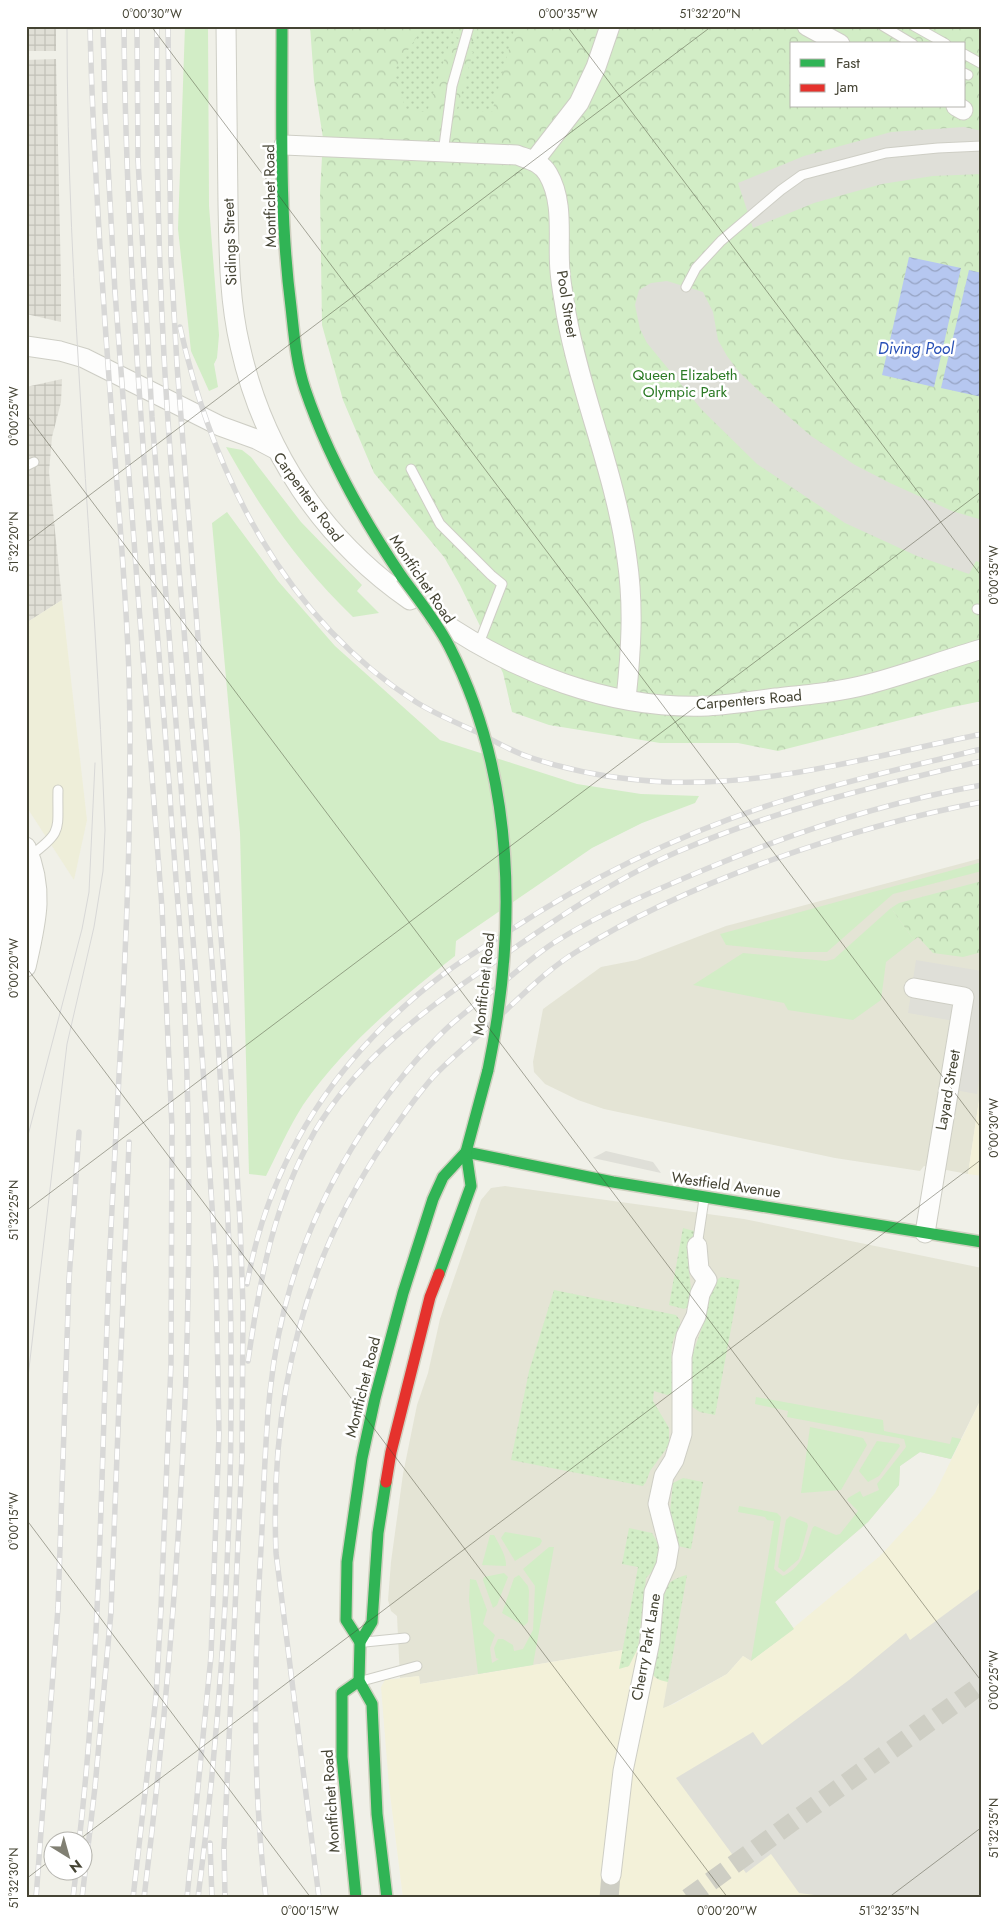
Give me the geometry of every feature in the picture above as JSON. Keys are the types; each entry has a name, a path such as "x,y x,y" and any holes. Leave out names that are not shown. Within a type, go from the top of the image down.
{"street":[{"name":"Sidings Street","path":"226,26 229,246 237,332 254,396 276,450"},
{"name":"Montfichet Road","path":"282,26 283,221 287,276 296,349 305,388 344,483 368,526 448,644 469,689 494,769 505,860 505,950 500,1004 488,1070 466,1152 471,1186 430,1297 402,1405 383,1493 372,1622 360,1642 360,1681 372,1704 377,1814 387,1898"},
{"path":"284,145 517,156 534,161 579,103 596,67 610,26"},
{"path":"807,26 836,42"},
{"name":"Pool Street","path":"534,161 548,174 558,203 560,271 566,314 608,472 627,558 632,634 626,699"},
{"name":"Carpenters Road","path":"26,346 60,351 84,358 220,426 256,439 276,450 309,502 343,544 406,597 478,646 558,682 626,699 669,705 708,706 827,692 869,684 982,649"},
{"path":"26,967 38,901 35,867 28,852"},
{"name":"Layard Street","path":"914,988 964,997 925,1233"},
{"name":"Montfichet Road","path":"360,1642 346,1620 348,1562 362,1458 371,1415 403,1293 433,1199 443,1177 466,1152"},
{"name":"Westfield Avenue","path":"466,1152 520,1166 704,1197 785,1208 982,1242"},
{"name":"Cherry Park Lane","path":"611,1875 624,1771 650,1641 654,1592 666,1565 669,1547 658,1504 664,1476 674,1460 682,1434 682,1357 686,1336 696,1316 700,1294 707,1280 699,1269 697,1246"},
{"name":"Montfichet Road","path":"356,1898 342,1757 342,1693 360,1681"}],"lane":[{"path":"443,153 452,86 469,26"},
{"path":"883,26 910,42"},
{"path":"914,26 942,42"},
{"path":"966,55 982,64"},
{"path":"686,287 696,268 721,241 780,190 802,175 886,153 982,146"},
{"path":"411,469 440,524 502,584 478,646"},
{"path":"28,852 49,842 57,832 58,790"},
{"path":"697,1246 704,1197"},
{"path":"360,1642 405,1638"},
{"path":"360,1681 417,1666"}],"shaded area":[{"path":"26,26 56,26 56,51 26,51"},
{"path":"56,59 61,322 26,314 26,60"},
{"path":"964,127 982,131 982,174 933,176 882,184 814,203 753,228 738,183 804,156 891,132"},
{"path":"667,281 703,292 713,312 718,340 739,372 811,436 855,465 890,483 952,511 982,520 982,563 976,561 969,574 917,556 845,523 757,464 702,410 647,343 640,329 635,305 639,290 651,283"},
{"path":"62,379 61,402 52,437 49,472 62,600 26,623 26,387"},
{"path":"62,600 87,820 74,880 26,806 26,623"},
{"path":"982,858 982,1080 968,1174 924,1166 920,1171 835,1158 604,1109 578,1100 545,1084 534,1072 533,1062 543,1009 601,967 637,960 726,926"},
{"path":"916,960 982,971 982,1058 977,1094 955,1090 966,1023 908,1013"},
{"path":"982,1080 982,1176 968,1174"},
{"path":"606,1151 653,1162 661,1173 593,1158"},
{"path":"505,1186 744,1219 982,1268 982,1397 951,1459 920,1452 900,1466 899,1485 868,1522 775,1602 794,1629 751,1661 743,1656 727,1674 663,1709 647,1650 623,1650 420,1684 419,1676 400,1678 397,1616 391,1611 388,1600 391,1562 403,1474 417,1405 428,1373 440,1319 481,1200 491,1188"},
{"path":"982,1397 982,1898 403,1898 389,1786 381,1687 385,1680 419,1676 420,1684 623,1650 647,1650 674,1645 663,1708 674,1704 727,1674 743,1656 751,1661 880,1556 918,1515 935,1493"},
{"path":"982,1587 982,1898 838,1898 799,1893 771,1854 746,1873 676,1778 753,1732 762,1745 849,1680 906,1633 910,1640"}],"green space":[{"path":"185,26 208,26 209,206 219,335 217,358 214,364 218,387 209,391 191,351 178,229"},
{"name":"Queen Elizabeth Olympic Park","path":"310,26 982,26 982,701 778,751 738,743 660,743 549,725 512,712 503,673 460,585 444,557 374,473 343,400 322,325 320,194 323,138 314,81"},
{"path":"424,26 454,26 452,36 475,42 480,26 515,26 492,112 457,109 473,52 449,45 428,109 425,112 407,110 394,71"},
{"path":"226,447 242,450 251,457 301,522 362,585 357,591 379,613 353,617 334,598 283,537 253,493"},
{"path":"227,512 278,581 335,646 440,740 577,784 641,794 699,796 695,803 642,823 592,848 456,941 455,956 374,1024 319,1083 298,1113 266,1176 249,1174 240,833 212,523"},
{"path":"982,862 982,871 893,894 827,952 797,952 726,945 720,934"},
{"path":"982,881 982,952 963,957 933,953 918,937 914,940 891,908 899,903"},
{"path":"891,908 914,940 886,962 881,1000 853,1020 788,1010 784,1003 693,985 743,953 826,961 834,959"},
{"path":"683,1228 694,1231 696,1234 689,1270 692,1299 690,1306 684,1309 669,1305"},
{"path":"721,1277 740,1280 715,1415 700,1412 692,1407 690,1396 691,1358 704,1322 710,1285"},
{"path":"554,1290 676,1315 680,1320 680,1327 675,1335 672,1351 673,1393 667,1395 654,1391 653,1401 669,1428 669,1445 650,1471 643,1486 511,1460 529,1371"},
{"path":"756,1397 883,1420 884,1431 950,1444 952,1437 961,1439 951,1459 920,1452 900,1466 899,1485 868,1522 775,1602 794,1629 751,1661 774,1521 767,1520 765,1517 738,1512 739,1506 777,1513 781,1517 774,1569 783,1576 796,1567 800,1561 813,1527 815,1526 836,1535 840,1534 858,1511 847,1500 848,1498 860,1491 863,1497 879,1490 877,1484 906,1447 904,1439 787,1417 788,1411 755,1404"},
{"path":"810,1427 863,1438 867,1445 841,1490 801,1493"},
{"path":"877,1441 899,1444 900,1446 879,1476 868,1482 859,1471"},
{"path":"683,1478 703,1482 691,1549 678,1546 670,1512 673,1483"},
{"path":"790,1516 807,1523 808,1526 799,1559 784,1572 778,1567 786,1520"},
{"path":"629,1528 652,1533 660,1547 656,1567 646,1578 638,1648 629,1666 619,1669 638,1567 622,1564"},
{"path":"505,1532 540,1538 542,1541 540,1545 515,1561 501,1538"},
{"path":"490,1535 494,1535 500,1546 506,1566 482,1565"},
{"path":"549,1547 554,1547 533,1665 478,1674 469,1600 470,1579 476,1580 487,1610 483,1624 495,1635 490,1648 492,1663 499,1659 496,1658 494,1648 498,1639 503,1639 513,1645 514,1651 523,1649 533,1630 535,1586 523,1569"},
{"path":"504,1573 508,1577 497,1605 493,1608 483,1580 484,1577"},
{"path":"519,1575 528,1586 529,1591 528,1622 524,1626 502,1613 514,1578"},
{"path":"687,1575 668,1682 654,1677 650,1663 660,1629 665,1589 674,1580"}],"water":[{"name":"Diving Pool","path":"909,257 961,268 934,387 882,375"},
{"path":"969,270 982,273 982,397 941,388"}],"tunnel":[{"path":"688,1898 982,1684"},
{"path":"609,1898 611,1875"}],"tram line":[{"path":"26,1394 67,1044 94,927 103,871 105,830 76,328 68,127 67,26"},
{"path":"26,1143 82,929 89,892 95,763"}],"railway":[{"path":"80,1832 87,1768 97,1620 110,1249 128,890 130,746 126,610 98,222 90,26"},
{"path":"103,26 105,110 115,292 162,908 172,1127 171,1363 161,1608 156,1697 133,1898"},
{"path":"124,26 129,219 134,316 181,946 188,1108 187,1334 177,1560 157,1786 144,1898"},
{"path":"137,26 138,160 152,417 202,1054 216,1267 219,1434 211,1656 187,1898"},
{"path":"157,26 158,191 164,356 179,572 215,1004 228,1221 230,1306 230,1475 223,1645 208,1814 198,1898"},
{"path":"168,26 171,260 177,365 229,1041 243,1306 242,1457 224,1848 225,1898"},
{"path":"180,327 194,382 212,436 234,488 261,538 292,585 328,628 369,668 416,702 438,714 529,757 597,774 667,782 707,782 786,774 982,734"},
{"path":"247,1284 258,1237 273,1192 292,1149 316,1109 373,1036 408,1003 445,973 539,912 572,893 606,874 676,841 748,812 785,800 883,773 982,749"},
{"path":"248,1361 263,1271 270,1243 288,1186 315,1131 331,1107 368,1063 433,1006 456,988 576,907 625,878 677,852 789,811 866,789 982,761"},
{"path":"266,1898 258,1811 256,1680 266,1448 271,1383 282,1318 291,1285 317,1216 351,1149 394,1087 450,1026 541,952 573,931 629,902 739,855 876,809 982,785"},
{"path":"319,1898 276,1553 276,1498 279,1444 286,1390 297,1338 312,1286 332,1236 357,1187 397,1124 434,1076 543,976 576,952 620,926 668,902 772,860 879,826 982,802"},
{"path":"36,1898 58,1608 69,1280 79,1132"},
{"path":"82,1898 95,1787 111,1612 129,1142"},
{"path":"210,1843 212,1898"},
{"path":"73,1898 75,1882"}],"traffic: fast":[{"path":"282,26 283,202 287,272 299,369 314,414 335,463 360,510 402,577"},
{"path":"402,577 427,610 444,637 471,696 487,748 498,801 505,854 504,963 488,1070"},
{"path":"439,1274 471,1186 466,1152 488,1070"},
{"path":"466,1152 613,1182 982,1242"},
{"path":"360,1642 346,1620 347,1562 362,1458 375,1398 403,1293 433,1199 443,1177 466,1152"},
{"path":"386,1482 378,1533 372,1622 360,1642 359,1681 372,1704 377,1814 387,1898"},
{"path":"356,1898 342,1757 342,1693 359,1681"}],"traffic: jam":[{"path":"386,1482 391,1452 430,1297 439,1274"}]}
